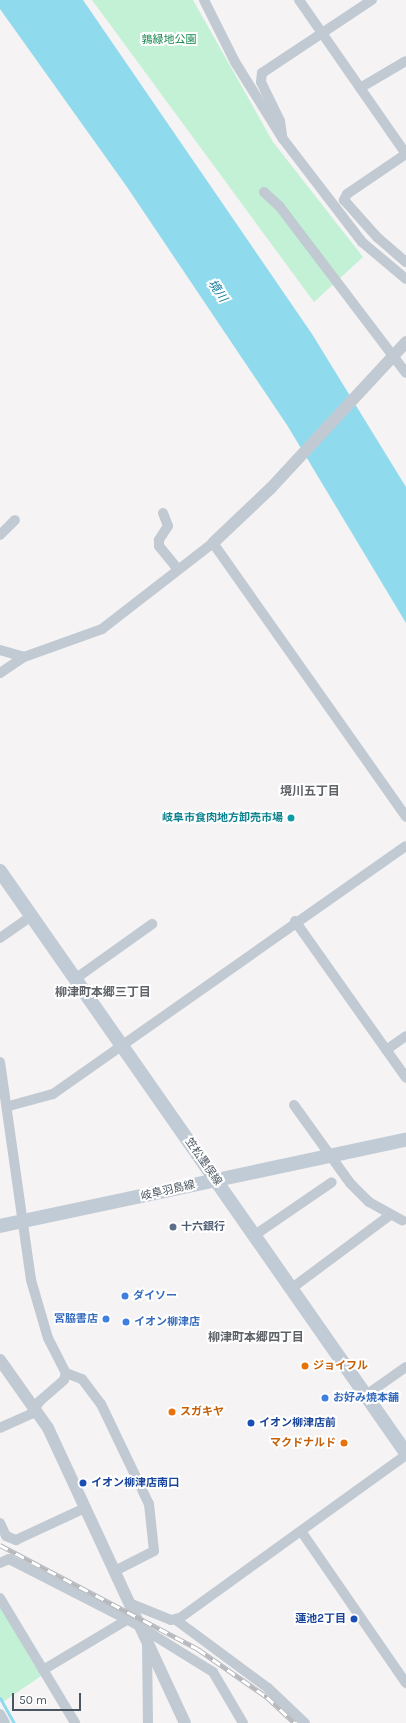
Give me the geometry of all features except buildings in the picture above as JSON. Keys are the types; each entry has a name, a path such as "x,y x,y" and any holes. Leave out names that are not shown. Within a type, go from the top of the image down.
{"main road":[{"name":"笠松墨俣線","path":"0,871 292,1288 406,1454"},
{"name":"岐阜羽島線","path":"0,1226 25,1222 215,1179 406,1140"}],"street":[{"path":"204,0 235,62 283,139 362,242 405,279"},
{"path":"299,0 406,154 347,194 344,200 377,237 406,262"},
{"path":"283,139 280,121 261,82 262,73 368,1"},
{"path":"360,88 406,61"},
{"path":"264,192 280,207 406,374"},
{"path":"0,673 24,657 102,628 177,568 213,543 296,461 392,354 406,342"},
{"path":"163,513 168,523 159,546 177,568"},
{"path":"0,534 15,520"},
{"path":"213,543 406,817"},
{"path":"0,650 24,657"},
{"path":"9,1106 53,1094 295,922 406,846"},
{"path":"0,938 32,916"},
{"path":"295,922 406,1078"},
{"path":"76,979 152,924"},
{"path":"386,1050 406,1036"},
{"path":"0,1062 9,1106 25,1222 31,1280 38,1309 66,1373 64,1380 35,1407 31,1414 0,1428"},
{"path":"294,1105 350,1183 389,1216 402,1220"},
{"path":"255,1235 332,1182"},
{"path":"292,1288 389,1216"},
{"path":"0,1360 35,1407 48,1428 185,1723"},
{"path":"366,1395 406,1367"},
{"path":"66,1373 82,1379 102,1404 149,1504 154,1551 115,1571"},
{"path":"176,1620 406,1454"},
{"path":"0,1524 6,1536 16,1540 85,1508"},
{"path":"301,1531 406,1683"},
{"path":"0,1563 9,1559 142,1629 213,1672 243,1723"},
{"path":"0,1598 75,1723"},
{"path":"129,1603 176,1620 268,1688 305,1723"},
{"path":"43,1670 125,1621"},
{"path":"147,1641 148,1723"},
{"path":"0,1714 6,1723"}],"green space":[{"name":"鶉緑地公園","path":"92,0 193,0 273,142 363,257 314,302"},
{"path":"0,1606 41,1676 3,1702 0,1696"}],"water":[{"name":"境川","path":"0,0 83,0 312,334 406,487 406,623 287,425 127,187 0,9"}],"waterway":[{"path":"0,1698 14,1723"}],"railway":[{"path":"0,1545 198,1649 267,1697 295,1723"}],"place":[{"name":"岐阜市食肉地方卸売市場","path":"291,818"},
{"name":"十六銀行","path":"173,1227"},
{"name":"ダイソー","path":"125,1296"},
{"name":"宮脇書店","path":"106,1319"},
{"name":"イオン柳津店","path":"126,1322"},
{"name":"ジョイフル","path":"305,1366"},
{"name":"お好み焼本舗","path":"325,1398"},
{"name":"スガキヤ","path":"172,1412"},
{"name":"イオン柳津店前","path":"251,1423"},
{"name":"マクドナルド","path":"344,1443"},
{"name":"イオン柳津店南口","path":"83,1483"},
{"name":"蓮池2丁目","path":"354,1619"}],"district":[{"name":"境川五丁目","path":"310,792"},
{"name":"柳津町本郷三丁目","path":"103,993"},
{"name":"柳津町本郷四丁目","path":"256,1338"}]}
